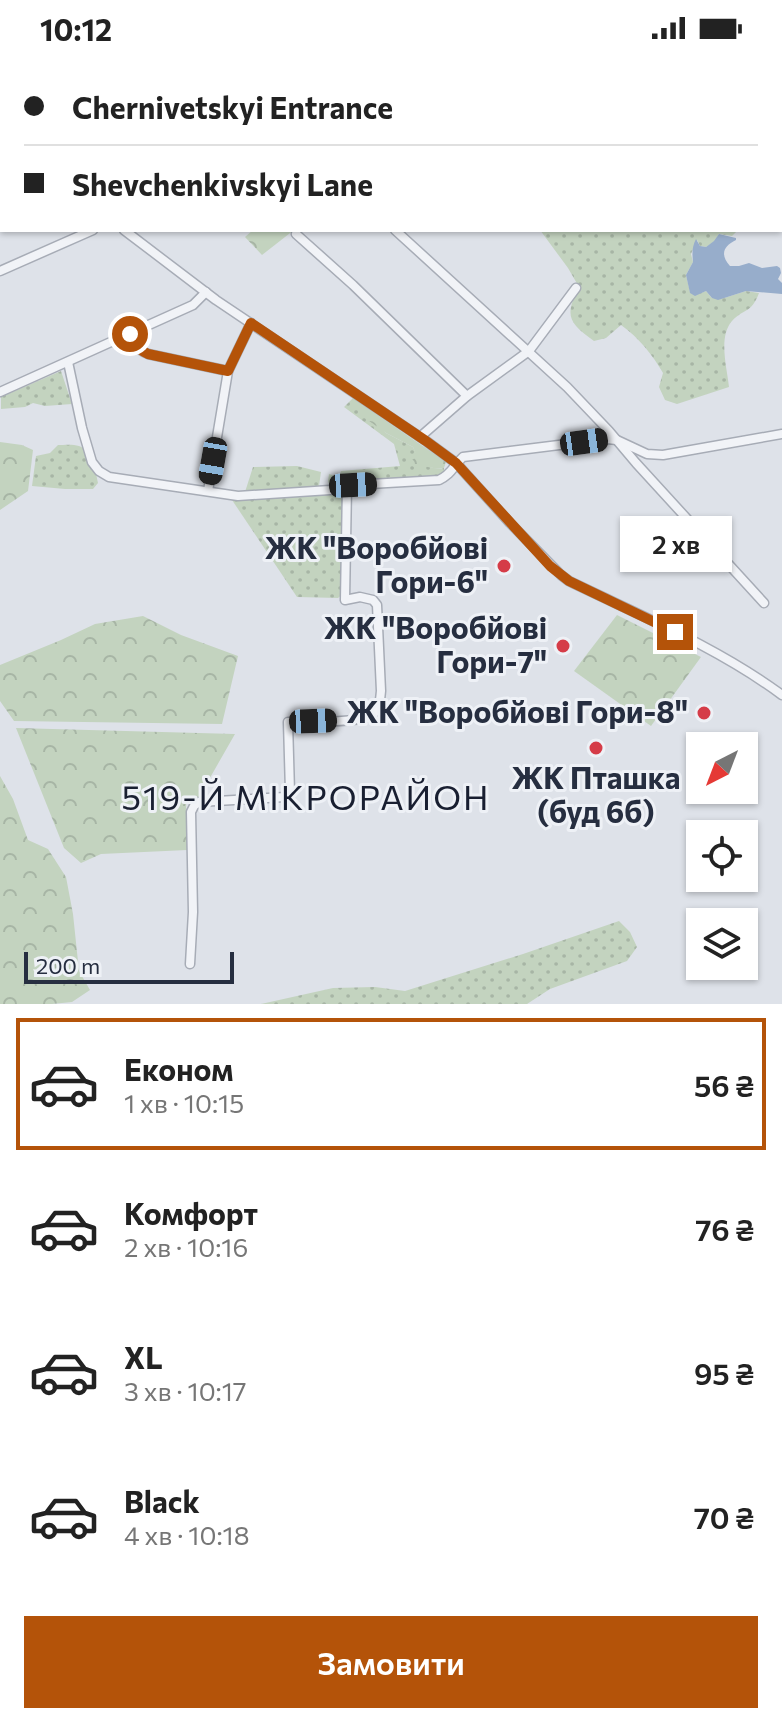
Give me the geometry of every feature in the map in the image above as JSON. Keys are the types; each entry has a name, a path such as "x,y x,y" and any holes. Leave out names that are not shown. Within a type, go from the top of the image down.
{"street":[{"path":"0,271 88,232"},
{"path":"397,232 567,387 764,603"},
{"path":"138,234 206,292 456,463 550,566 569,581 726,658 782,695"},
{"path":"296,234 467,396"},
{"path":"420,437 467,396 529,351 576,288"},
{"path":"0,392 193,305 206,292"},
{"path":"208,491 228,371 251,323"},
{"path":"130,334 133,344 148,354 228,371"},
{"path":"68,362 82,428 92,462 99,471 109,477 238,496 439,480 449,475 463,457 607,439 617,440 647,454 663,455 782,434"},
{"path":"190,964 193,912 191,812 194,806 199,802 285,797 290,792 288,722 362,720 374,714 380,703 377,605 373,600 360,597 345,600 350,485"}],"green space":[{"path":"251,232 291,232 262,255 245,237"},
{"path":"541,232 736,232 732,236 719,234 706,247 700,246 697,240 691,254 693,262 686,275 690,292 695,295 706,291 712,298 724,298 746,291 759,293 753,304 732,321 725,335 729,387 677,404 665,400 659,387 663,373 645,347 628,330 621,325 606,338 594,341 574,323 570,311 579,287"},
{"path":"61,371 72,404 45,406 33,403 25,407 1,409 1,397"},
{"path":"353,398 363,405 359,408 386,433 413,447 421,461 429,466 444,468 444,474 441,477 329,484 329,474 339,477 341,471 400,466 394,444 344,407"},
{"path":"363,405 446,462 444,468 414,467 410,461 417,457 413,447 358,413"},
{"path":"0,442 33,450 28,491 0,510"},
{"path":"58,445 77,445 87,452 98,483 93,489 32,486 36,456 50,453"},
{"path":"297,466 321,472 319,486 245,492 253,467"},
{"path":"345,489 343,594 338,598 297,597 230,497"},
{"path":"617,615 701,657 651,726 574,671"},
{"path":"143,616 181,635 238,656 222,724 14,721 0,701 0,665 95,624"},
{"path":"16,728 235,734 199,797 186,800 187,850 101,854 81,863 64,848"},
{"path":"0,776 13,799 28,840 48,849 66,877 79,971 90,990 72,1002 0,1004"},
{"path":"619,921 630,932 637,947 627,961 550,989 527,1004 261,1004 333,988 375,987 405,991"}],"water":[{"path":"719,234 736,238 724,251 730,266 749,263 762,268 780,268 778,279 782,283 782,294 746,291 718,300 706,291 695,296 690,293 686,275 693,262 696,239 700,246 706,247"}],"place":[{"name":"ЖК \"Воробйові Гори-6\"","path":"504,566"},
{"name":"ЖК \"Воробйові Гори-7\"","path":"563,646"},
{"name":"ЖК \"Воробйові Гори-8\"","path":"704,713"},
{"name":"ЖК Пташка (буд 6б)","path":"596,748"}],"district":[{"name":"519-Й МІКРОРАЙОН","path":"306,798"}],"route":[{"path":"130,334 133,344 148,354 228,371 251,323 456,463 550,566 569,581 675,632"}]}
